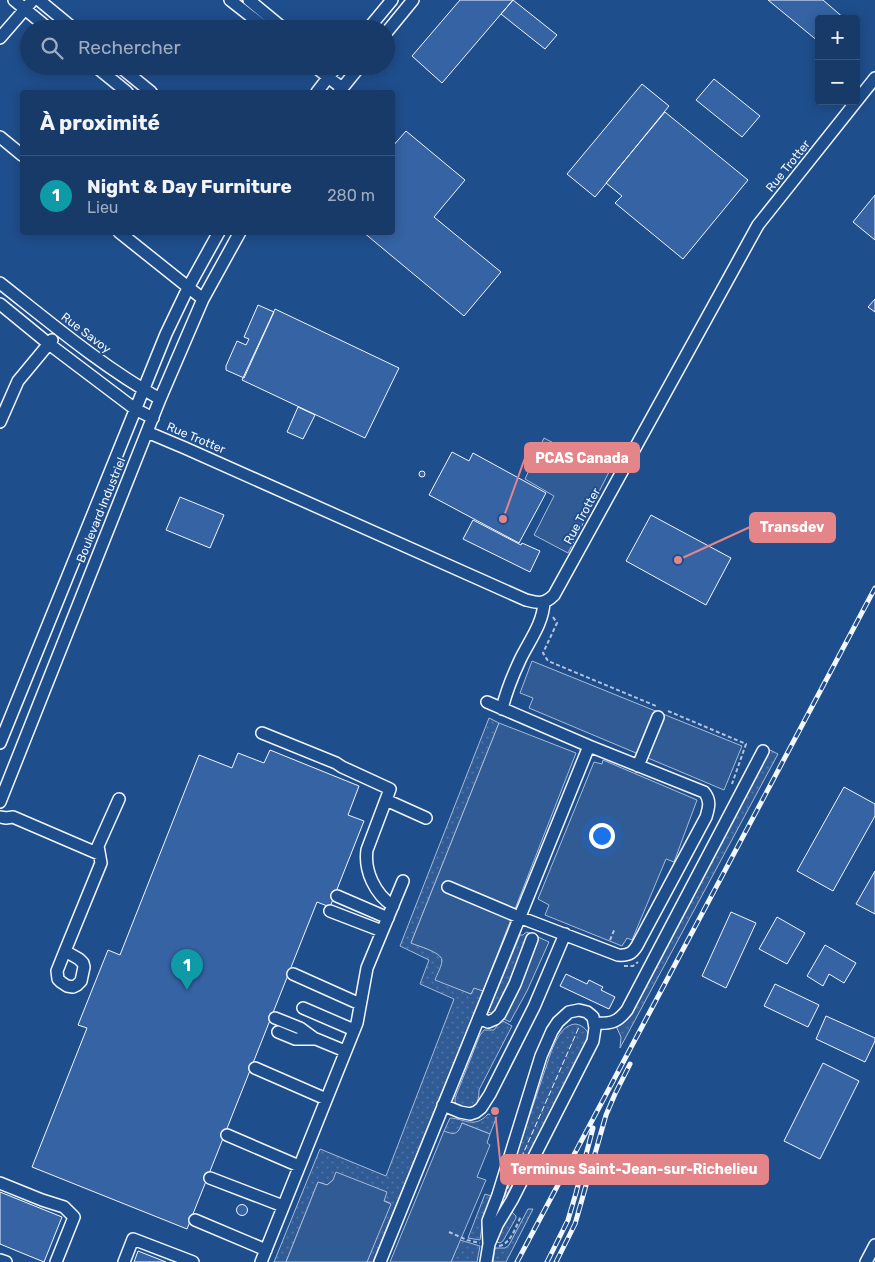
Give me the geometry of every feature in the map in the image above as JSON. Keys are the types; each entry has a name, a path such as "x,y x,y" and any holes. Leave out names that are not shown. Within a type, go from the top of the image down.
{"street":[{"path":"14,0 29,4 42,20"},
{"path":"39,0 63,20"},
{"path":"230,0 255,20"},
{"path":"249,0 273,20"},
{"path":"375,20 392,0"},
{"path":"395,22 413,0"},
{"path":"0,38 29,4"},
{"path":"106,75 124,90"},
{"path":"130,75 149,90"},
{"path":"317,90 328,75"},
{"path":"335,75 343,87 353,75"},
{"name":"Rue Trotter","path":"147,432 526,600 544,602 554,594 758,225 875,78"},
{"path":"127,90 135,79"},
{"path":"0,137 20,153"},
{"path":"123,235 203,299"},
{"name":"Boulevard Industriel","path":"0,743 166,334 188,288 217,235"},
{"name":"Boulevard Industriel","path":"0,802 160,399 203,299 238,235"},
{"name":"Rue Savoy","path":"0,283 123,377 160,399"},
{"path":"0,304 135,409 153,418"},
{"path":"0,422 18,382 60,330"},
{"path":"502,708 520,660 544,612 544,602"},
{"path":"448,887 618,955 631,954 635,950 709,808 708,796 704,792 486,702"},
{"path":"638,766 658,717"},
{"path":"262,733 336,763 390,789 366,860 368,869 381,897 393,906"},
{"path":"380,1262 589,746"},
{"path":"594,1023 608,1024 622,1016 627,1010 763,752"},
{"path":"65,952 75,956 83,963 84,967 81,981 73,987 67,986 58,979 57,971 101,863 98,846 119,799"},
{"path":"386,800 426,818"},
{"path":"0,817 12,818 100,854"},
{"path":"261,1262 357,1024 367,968 403,881"},
{"path":"337,896 388,918"},
{"path":"330,911 382,931"},
{"path":"444,1106 470,1114 476,1112 485,1103 534,1007 565,934"},
{"path":"480,1018 488,1022 500,1014 515,984 532,939"},
{"path":"293,974 360,1004"},
{"path":"302,1008 354,1030"},
{"path":"486,1262 489,1244 488,1221 498,1195 540,1056 558,1022 569,1012 580,1010 587,1012 593,1018 595,1028 593,1041 517,1191 497,1225 489,1244"},
{"path":"275,1018 300,1028 316,1039 345,1051"},
{"path":"278,1032 296,1039 316,1039"},
{"path":"255,1068 326,1099"},
{"path":"227,1134 299,1166"},
{"path":"210,1178 283,1206"},
{"path":"0,1183 64,1207 74,1218 56,1262"},
{"path":"195,1220 266,1250"},
{"path":"124,1262 133,1239 193,1262"},
{"path":"866,1262 875,1245"},
{"path":"0,1260 6,1262"}],"path":[{"path":"606,950 615,928"}],"shaded area":[{"path":"544,438 609,472 568,553 534,535 554,496 525,479"},
{"path":"532,661 742,746 724,790 529,708 533,698 520,693"},
{"path":"489,718 499,723 411,943 434,952 441,957 442,965 436,979 471,994 474,987 483,991 373,1262 367,1262 390,1203 333,1180 327,1185 318,1182 286,1262 274,1262 320,1149 386,1176 454,999 420,984 429,960 400,946"},
{"path":"499,723 576,753 483,991 474,988 471,994 435,980 441,965 441,957 434,952 411,943"},
{"path":"768,749 778,754 620,1048 621,1037 616,1026 627,1018"},
{"path":"603,760 697,800 674,862 666,859 632,940 627,938 622,946 545,915 549,905 538,899 594,762 602,764"},
{"path":"529,933 494,1014 488,1012 520,935"},
{"path":"529,933 549,942 527,991 510,1022 494,1014"},
{"path":"501,1020 512,1026 479,1090 477,1103 471,1109 460,1107 456,1104 455,1098 480,1035 484,1030 494,1030"},
{"path":"576,1024 586,1030 588,1041 504,1197 503,1195 551,1052 563,1030"},
{"path":"488,1114 497,1116 490,1134 462,1123 456,1133 451,1134 444,1131 450,1118 474,1122 483,1119"},
{"path":"462,1123 490,1134 487,1143 490,1145 477,1177 486,1180 451,1262 390,1262 444,1131 455,1133 459,1130"},
{"path":"336,1172 387,1192 384,1201 391,1204 367,1262 286,1262 318,1182 327,1185 333,1180"},
{"path":"485,1194 491,1196 480,1240 468,1238"},
{"path":"528,1209 533,1209 506,1262 493,1262 495,1248 505,1248 509,1245"},
{"path":"512,1212 516,1218 503,1241 497,1242 505,1221"},
{"path":"460,1240 480,1246 477,1262 451,1262"}],"building":[{"path":"460,0 513,0 442,83 412,56"},
{"path":"513,0 557,35 545,49 501,14"},
{"path":"768,0 823,0 840,15 815,15 815,39"},
{"path":"714,79 760,116 742,137 696,100"},
{"path":"642,84 669,106 595,197 567,174"},
{"path":"665,112 748,180 683,259 615,203 622,196 606,183"},
{"path":"406,131 465,180 434,217 501,272 464,316 367,235 395,235 395,144"},
{"path":"875,195 875,240 853,222"},
{"path":"875,299 875,312 868,307"},
{"path":"258,305 274,312 244,378 226,370 226,366 237,341 246,345 249,339 244,337"},
{"path":"275,309 399,368 365,438 242,380"},
{"path":"298,407 315,415 303,439 287,432"},
{"path":"452,452 469,461 473,453 546,493 519,543 429,495"},
{"path":"422,471 425,474 422,477 419,474"},
{"path":"180,497 224,515 210,548 166,530"},
{"path":"651,515 731,558 706,605 626,561"},
{"path":"473,520 521,545 522,543 540,551 530,572 463,539"},
{"path":"270,750 359,786 348,815 364,821 330,907 317,902 187,1229 32,1167 87,1028 78,1025 108,950 120,955 199,755 232,768 238,753 264,763"},
{"path":"844,787 875,804 875,816 833,891 797,871"},
{"path":"875,871 875,914 856,904"},
{"path":"731,912 756,923 726,988 702,976"},
{"path":"777,917 805,933 787,964 759,949"},
{"path":"825,945 856,963 844,983 829,974 823,986 807,976"},
{"path":"566,974 587,984 589,980 603,987 601,990 615,997 609,1009 560,986"},
{"path":"775,984 819,1005 808,1027 764,1006"},
{"path":"826,1016 875,1038 865,1062 816,1039"},
{"path":"823,1063 859,1081 820,1159 784,1141"},
{"path":"0,1192 62,1217 44,1262 0,1244"},
{"path":"240,1205 244,1205 247,1210 246,1214 240,1215 237,1212 237,1208"},
{"path":"138,1251 166,1262 134,1262"}],"railway":[{"path":"517,1262 875,588"},
{"path":"556,1262 575,1224 606,1115 630,1064"},
{"path":"547,1262 568,1220 593,1128"}],"fence":[{"path":"504,1197 579,1027"}],"place":[{"name":"PCAS Canada","path":"503,519"},
{"name":"Transdev","path":"678,560"},
{"name":"Night & Day Furniture","path":"187,990"},
{"name":"Terminus Saint-Jean-sur-Richelieu","path":"495,1111"}]}
